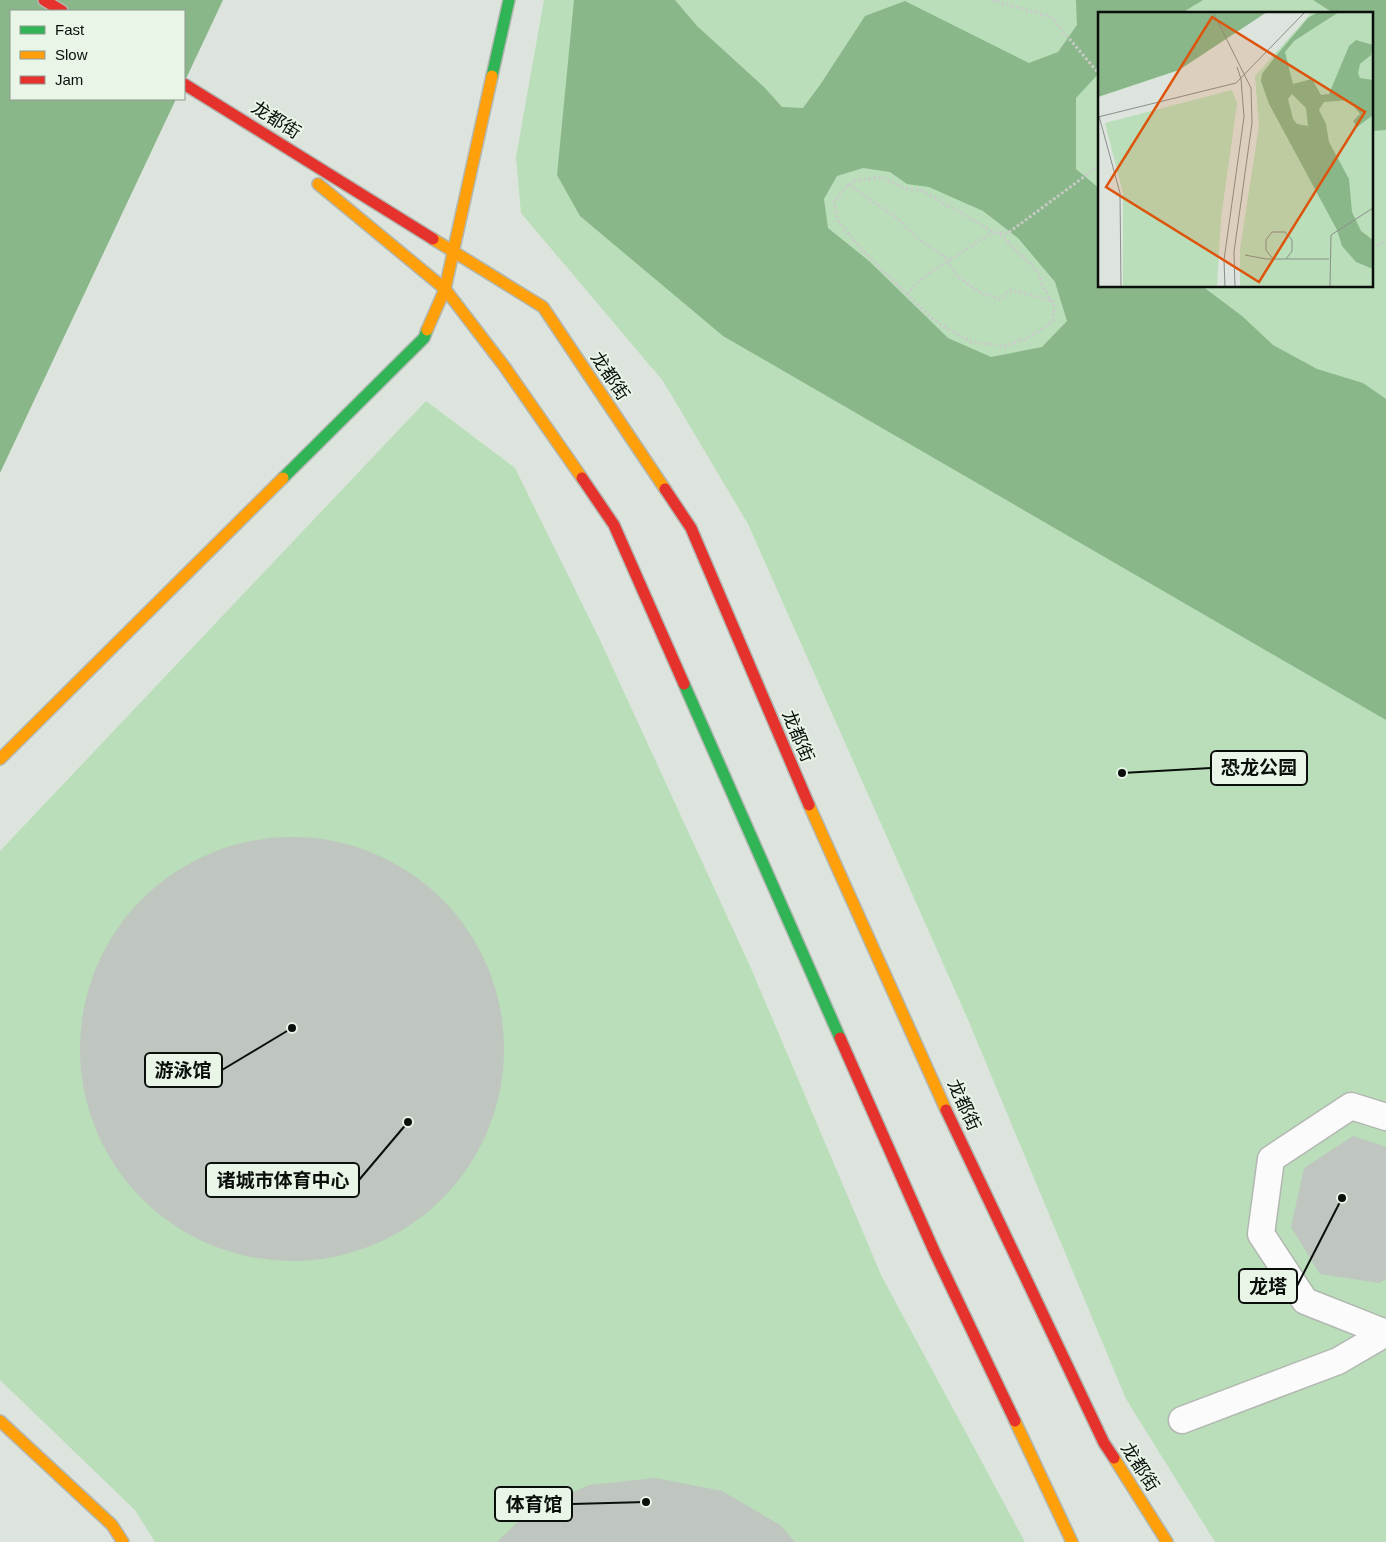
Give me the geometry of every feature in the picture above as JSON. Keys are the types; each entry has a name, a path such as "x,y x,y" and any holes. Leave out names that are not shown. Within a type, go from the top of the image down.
{"main road":[{"path":"44,0 60,10"},
{"path":"0,759 424,338 445,289 510,0"},
{"path":"185,85 236,116"},
{"name":"龙都街","path":"236,116 543,307 691,528 788,758 972,1165 1104,1444 1167,1542"},
{"name":"龙都街","path":"236,116 445,289 504,366 614,524 935,1253 1072,1542"},
{"path":"0,1421 112,1525 123,1542"}],"street":[{"path":"1386,1117 1352,1106 1271,1159 1261,1234 1305,1301 1386,1333"},
{"path":"1182,1420 1338,1361 1386,1333"}],"path":[{"path":"992,0 1051,17 1098,73"},
{"path":"1000,234 1038,272 1044,289 1054,304 1053,322 1026,339 1005,346 972,342 941,325 928,315 863,251 838,221 834,202 846,187 856,181 882,177 904,188 923,191 993,232 1000,234 1008,233 1098,167"},
{"path":"849,185 896,217 920,240 945,257 956,275 979,292 1000,299 1011,290 1052,301"},
{"path":"908,294 923,277 993,232"},
{"path":"1374,247 1386,240"}],"shaded area":[{"path":"0,0 223,0 185,81 185,10 10,10 10,100 176,100 0,473"},
{"path":"544,0 1386,0 1386,1542 1215,1542 1126,1399 969,1022 748,524 663,381 521,213 516,157"},
{"path":"574,0 675,0 697,26 764,87 782,107 803,108 865,16 905,1 1029,63 1058,52 1077,25 1076,0 1203,0 1183,12 1098,12 1098,74 1076,98 1076,169 1098,187 1098,288 1205,288 1242,316 1273,345 1317,369 1363,383 1386,399 1386,720 723,336 580,216 557,175","holes":["863,168 890,172 907,184 929,187 983,211 1018,238 1055,282 1067,321 1042,347 991,357 948,338 869,261 828,228 824,199 837,176"]},
{"path":"1313,0 1386,0 1386,130 1374,131 1374,12 1332,12"},
{"path":"426,401 515,468 599,638 750,966 882,1277 1025,1542 155,1542 135,1510 0,1380 0,851"}],"building":[{"path":"292,837 333,841 373,853 410,873 442,899 468,931 488,968 500,1008 504,1049 500,1090 488,1130 468,1167 442,1199 410,1225 373,1245 333,1257 292,1261 251,1257 211,1245 174,1225 142,1199 116,1167 96,1130 84,1090 80,1049 84,1008 96,968 116,931 142,899 174,873 211,853 251,841"},
{"path":"1353,1136 1386,1147 1386,1279 1379,1283 1320,1274 1291,1227 1304,1168"},
{"path":"656,1478 722,1491 780,1525 795,1542 497,1542 527,1513 589,1485"}],"traffic: fast":[{"path":"492,76 509,0"},
{"path":"283,478 424,338 427,330"},
{"path":"684,684 840,1038"}],"traffic: slow":[{"path":"427,330 445,289 492,76"},
{"path":"318,184 445,289 504,366 582,478"},
{"path":"433,239 543,307 665,489"},
{"path":"0,759 283,478"},
{"path":"809,805 946,1110"},
{"path":"0,1421 112,1525 123,1542"},
{"path":"1015,1421 1072,1542"},
{"path":"1114,1458 1167,1542"}],"traffic: jam":[{"path":"44,0 60,10"},
{"path":"185,85 433,239"},
{"path":"582,478 614,525 684,684"},
{"path":"665,489 691,528 809,805"},
{"path":"840,1038 935,1253 1015,1421"},
{"path":"946,1110 1104,1443 1114,1458"}],"place":[{"name":"恐龙公园","path":"1122,773"},
{"name":"游泳馆","path":"292,1028"},
{"name":"诸城市体育中心","path":"408,1122"},
{"name":"龙塔","path":"1342,1198"},
{"name":"体育馆","path":"646,1502"}]}
